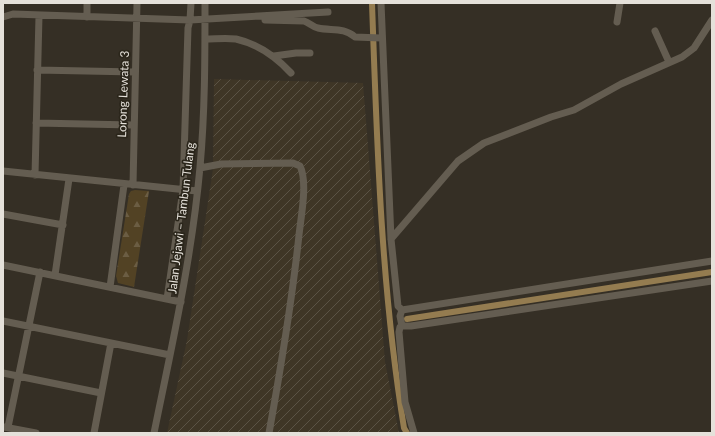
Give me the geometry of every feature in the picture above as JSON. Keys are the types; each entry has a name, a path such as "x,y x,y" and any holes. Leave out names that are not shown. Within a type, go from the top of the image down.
{"street":[{"path":"87,3 87,17"},
{"name":"Lorong Lewata 3","path":"133,185 133,125 137,3"},
{"path":"167,299 183,190 188,28 191,3"},
{"name":"Jalan Jejawi – Tambun Tulang","path":"154,433 181,302 200,168 205,3"},
{"path":"381,3 379,38 391,239 398,306 402,310"},
{"path":"617,22 620,3"},
{"path":"3,17 13,14 190,20 328,12"},
{"path":"35,175 39,16"},
{"path":"265,20 304,21 309,22 317,28 349,31 355,36 379,38"},
{"path":"391,239 458,161 484,143 551,117 574,110 621,84 682,57 694,48 712,20"},
{"path":"655,31 669,62"},
{"path":"205,39 236,39 253,45 274,56 291,73"},
{"path":"274,56 310,53"},
{"path":"37,70 135,72"},
{"path":"36,123 133,125"},
{"path":"200,168 221,164 293,163 300,166 304,172 302,211 295,279 269,433"},
{"path":"3,171 69,180 197,191"},
{"path":"55,275 69,180"},
{"path":"110,287 124,184"},
{"path":"3,214 63,225"},
{"path":"402,310 712,261"},
{"path":"3,265 181,302"},
{"path":"36,433 5,427 18,376 40,272"},
{"path":"402,326 411,326 712,281"},
{"path":"402,310 400,316 402,326 399,332 405,402 414,433"},
{"path":"3,320 170,355"},
{"path":"94,433 111,343"},
{"path":"3,373 102,392"}],"shaded area":[{"path":"214,79 363,83 385,362 399,433 167,433 187,340 213,169"}],"green space":[{"path":"131,191 149,191 134,287 118,283 116,276 129,194"}],"waterway":[{"path":"372,3 378,163 385,269 396,375 404,428 407,433"},
{"path":"407,319 712,272"}]}
